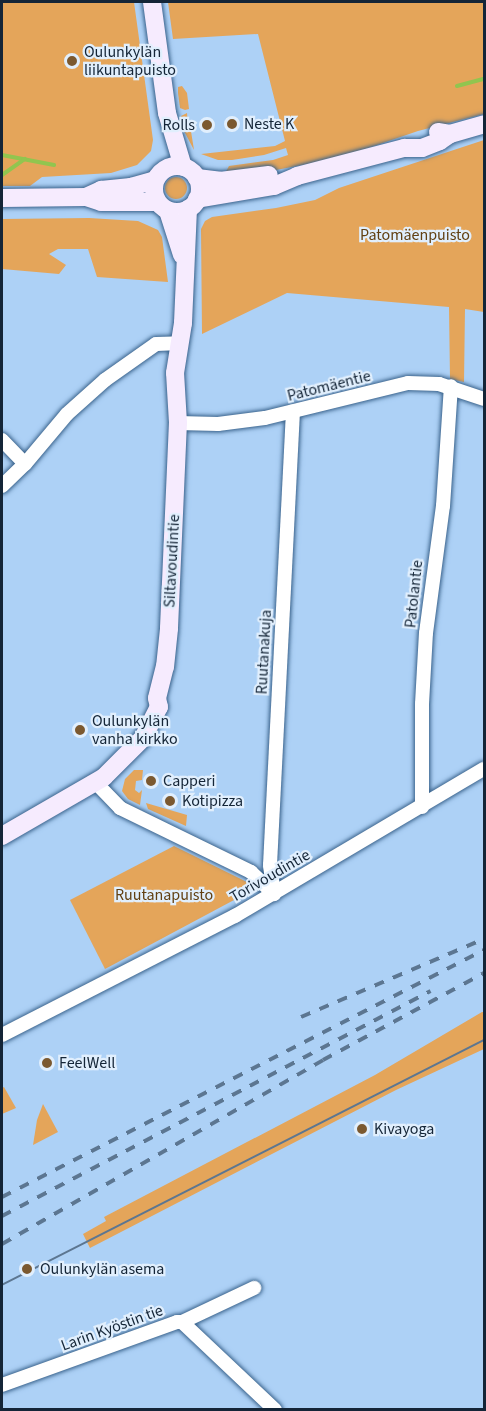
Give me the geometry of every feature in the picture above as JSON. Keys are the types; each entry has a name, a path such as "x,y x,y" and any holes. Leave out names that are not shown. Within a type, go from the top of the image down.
{"main road":[{"path":"152,2 167,113 164,140 175,173 200,187 193,204"},
{"path":"86,196 100,202 163,206 179,212 193,204 274,186 297,176 404,148 422,148 450,134 484,124"},
{"path":"163,206 153,192 175,173"},
{"path":"2,198 86,196 101,190 131,187 175,173 220,181 273,174 297,176"},
{"name":"Siltavoudintie","path":"2,836 43,814 60,800 90,787 118,766 135,743 139,727 150,704 157,698 165,667 169,628 178,423 175,373 181,343 185,261 193,204"},
{"name":"Siltavoudintie","path":"163,206 185,261"}],"street":[{"path":"2,486 25,464 82,398 129,361 162,342 181,343"},
{"name":"Patomäentie","path":"178,423 218,424 293,412 408,383 451,386 484,399"},
{"name":"Patolantie","path":"422,807 422,704 425,657 432,579 443,506 451,386"},
{"name":"Ruutanakuja","path":"274,894 270,865 293,412"},
{"path":"2,440 25,464"},
{"name":"Torivoudintie","path":"2,1035 274,894 484,769"},
{"path":"90,787 120,808 251,872 274,894"},
{"path":"182,1322 254,1288"},
{"name":"Larin Kyöstin tie","path":"2,1385 182,1322 275,1410"}],"green space":[{"name":"Oulunkylän liikuntapuisto","path":"2,2 134,2 153,140 151,151 137,165 111,173 42,177 30,186 2,186"},
{"path":"168,2 484,2 484,114 418,131 339,158 276,170 224,175 229,166 273,160 288,155 286,148 264,155 232,160 218,160 201,154 275,146 285,141 258,34 173,39"},
{"path":"182,86 187,93 189,109 185,110 180,108 178,93 178,87"},
{"path":"187,113 194,150 184,131 181,116"},
{"name":"Patomäenpuisto","path":"484,140 484,312 465,309 464,382 450,379 449,307 287,293 202,334 201,229 205,221 212,217 315,200 339,188"},
{"path":"176,177 184,180 187,188 184,196 176,199 168,196 165,188 168,180"},
{"path":"89,218 138,221 158,230 162,237 168,282 97,277 88,249 58,249 49,254 66,265 59,274 2,269 2,219"},
{"path":"134,770 143,770 142,780 136,781 135,790 139,793 142,790 140,805 128,799 122,791 125,779"},
{"path":"146,803 187,815 186,826 148,809"},
{"name":"Ruutanapuisto","path":"174,846 249,883 249,892 105,969 70,900"},
{"path":"484,1012 484,1049 396,1090 90,1248 83,1234 106,1221 104,1217 375,1075"},
{"path":"4,1087 16,1108 2,1114 2,1088"},
{"path":"43,1104 58,1132 33,1145 37,1120"}],"waterway":[{"path":"457,86 484,79"},
{"path":"2,155 54,165"},
{"path":"2,175 25,159"}],"tram line":[{"path":"2,1285 484,1040"}],"railway":[{"path":"301,1017 484,939"},
{"path":"2,1197 484,950"},
{"path":"2,1244 323,1060 484,973"},
{"path":"2,1216 431,991"}],"place":[{"name":"Oulunkylän liikuntapuisto","path":"72,61"},
{"name":"Neste K","path":"232,124"},
{"name":"Rolls","path":"207,125"},
{"name":"Oulunkylän vanha kirkko","path":"80,730"},
{"name":"Capperi","path":"151,781"},
{"name":"Kotipizza","path":"170,801"},
{"name":"FeelWell","path":"47,1063"},
{"name":"Kivayoga","path":"362,1129"},
{"name":"Oulunkylän asema","path":"27,1269"}]}
